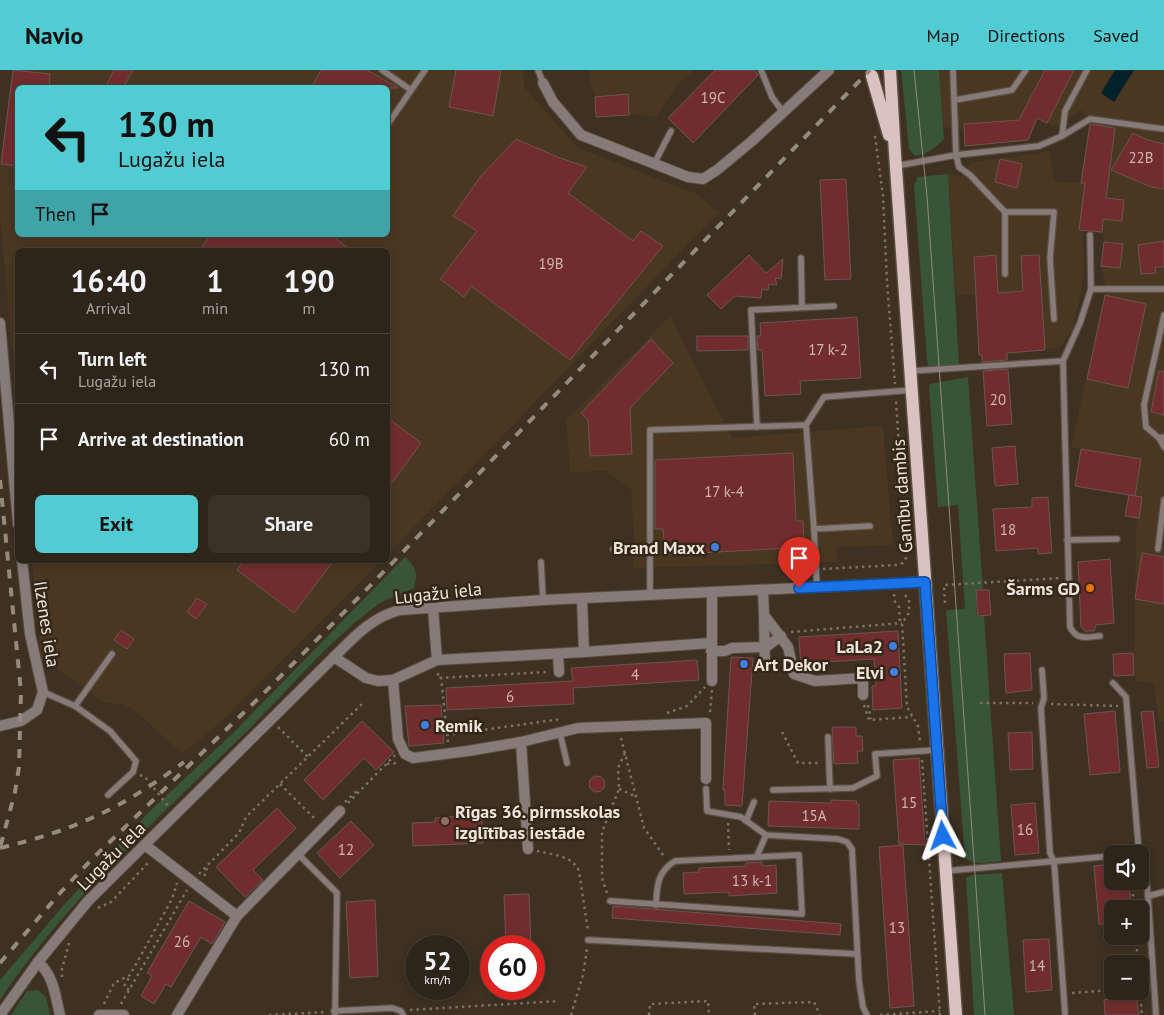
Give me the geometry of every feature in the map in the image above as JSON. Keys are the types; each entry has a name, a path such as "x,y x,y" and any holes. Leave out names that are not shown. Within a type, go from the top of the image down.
{"main road":[{"name":"Ganību dambis","path":"890,70 956,1015"},
{"name":"Ganību dambis","path":"872,76 895,160"}],"street":[{"path":"543,83 553,102 581,135 688,177 703,179 752,141 829,70"},
{"path":"0,323 15,490"},
{"name":"Ilzenes iela","path":"22,563 30,634 43,692"},
{"name":"Lugažu iela","path":"0,1015 38,962 88,901 367,625 388,613 543,600 925,582"},
{"path":"763,590 766,647 765,668"},
{"path":"712,592 712,681"},
{"path":"582,599 584,652"},
{"path":"433,608 438,660"},
{"path":"764,615 788,647 794,674 814,681 863,678 864,700"},
{"path":"334,657 366,678 378,681 393,680 438,660 711,647 725,651 732,648 766,647 781,636"},
{"path":"558,654 559,672"},
{"path":"393,680 398,739 402,750 413,758 468,752 521,742 578,728 706,723 708,728 706,784"},
{"path":"0,726 21,721 37,710 43,692"},
{"path":"521,742 528,849"},
{"path":"177,1015 237,916 339,812"},
{"path":"144,845 237,916"},
{"path":"38,962 52,979 60,1015"},
{"path":"99,1015 124,1015"}],"lane":[{"path":"382,70 411,90"},
{"path":"390,121 425,70"},
{"path":"538,70 543,83"},
{"path":"762,70 772,97 783,112"},
{"path":"953,70 956,100 956,155 959,167 970,175 1005,212 1005,274"},
{"path":"956,100 1012,90 1026,70"},
{"path":"1062,136 1065,111 1087,70"},
{"path":"895,160 1039,146 1062,136 1090,119 1164,129"},
{"path":"654,164 671,131"},
{"path":"1005,212 1054,212 1050,258 1054,319"},
{"path":"1090,235 1091,289 1080,323 1063,361 1067,540 1070,627 1073,634 1079,638 1100,636"},
{"path":"801,258 802,308"},
{"path":"1091,289 1164,288"},
{"path":"757,427 751,310 834,306"},
{"path":"1164,315 1144,405 1146,427 1162,437 1164,447"},
{"path":"911,372 1063,361"},
{"path":"817,587 806,425 824,397 912,390"},
{"path":"650,595 650,430 806,425"},
{"path":"1158,549 1164,500"},
{"path":"814,529 870,526"},
{"path":"1067,540 1117,539"},
{"path":"612,549 649,550"},
{"path":"541,562 543,600"},
{"path":"75,706 112,654"},
{"path":"1042,670 1044,698 1041,708 1048,833 1050,852 1054,862 1065,1013"},
{"path":"1113,682 1126,697 1139,845"},
{"path":"43,692 75,706 110,731 136,761 134,772 108,795"},
{"path":"560,733 567,763"},
{"path":"828,738 830,789"},
{"path":"772,790 853,788 877,776 876,754 936,750"},
{"path":"706,784 707,811 741,816 766,835 838,839 847,842 852,849 860,989 863,1007 867,1015"},
{"path":"746,820 754,802"},
{"path":"757,856 766,835"},
{"path":"298,854 337,893 335,1013 392,1008 402,1013"},
{"path":"610,901 656,905 802,914 799,855 675,862 666,866 660,874 656,905"},
{"path":"945,871 1104,857"},
{"path":"1147,890 1156,1015"},
{"path":"1148,896 1164,892"},
{"path":"588,940 858,954"}],"path":[{"path":"816,569 896,565 902,563 906,558 883,196 874,134"},
{"path":"896,565 896,571"},
{"path":"945,603 944,585 1068,578"},
{"path":"885,594 906,596 909,600 909,613 901,624"},
{"path":"894,594 895,602 899,607 901,624 907,707 918,726 940,1015"},
{"path":"781,636 792,631 901,624"},
{"path":"811,630 811,636"},
{"path":"438,660 438,678 559,672"},
{"path":"442,677 448,746"},
{"path":"662,714 687,706 712,681"},
{"path":"712,694 712,702"},
{"path":"864,700 867,701 871,720"},
{"path":"864,700 867,716 871,720"},
{"path":"202,870 239,832 246,817 364,702"},
{"path":"871,720 912,717"},
{"path":"270,719 308,757"},
{"path":"447,735 562,719"},
{"path":"616,726 624,744 644,828 663,855 675,862"},
{"path":"782,732 798,763 829,763"},
{"path":"350,801 402,750"},
{"path":"610,901 602,878 602,832 619,789 618,768 626,752"},
{"path":"386,764 404,763"},
{"path":"134,772 146,777 176,814"},
{"path":"280,784 323,827"},
{"path":"339,812 339,808 355,792 364,787"},
{"path":"619,789 637,797"},
{"path":"728,814 729,858"},
{"path":"528,849 568,858 576,864 579,871 586,910 588,940 583,975 571,1015"},
{"path":"92,914 98,908 111,902 156,854"},
{"path":"129,990 124,986 172,900 176,884 185,876"},
{"path":"125,997 186,891"},
{"path":"62,985 65,953 72,938"},
{"path":"104,1015 103,1005 114,983 130,975"},
{"path":"1064,994 1104,991"},
{"path":"1141,1000 1142,1015"},
{"path":"402,1013 558,1001"},
{"path":"649,1015 650,1004 708,1001 709,1015"},
{"path":"755,1015 754,1004 814,1002 820,1015"},
{"path":"880,1015 940,1011"},
{"path":"268,1015 335,1013"}],"shaded area":[{"path":"13,70 523,70 525,88 578,148 697,194 718,213 390,552 390,248 15,248 15,378 0,217 0,165"},
{"path":"590,70 694,70 678,84 656,116 596,117 595,97 590,81"},
{"path":"939,70 1164,70 1164,722 1159,720 1154,683 1138,681 1134,675 1136,525 1138,518 1125,516 1129,495 1075,486 1081,449 1071,447 1106,289 1101,266 1104,242 1102,233 1083,230 1084,268 1081,295 1072,329 1063,343 1057,348 979,355 976,295 956,295 948,174 962,176 972,162 1035,154 1049,150 1055,182 1081,183 1089,124 1082,110 1054,127 1037,118 1028,140 965,146 964,130 943,127"},
{"path":"670,316 732,438 883,426 893,545 836,547 837,562 633,568 634,537 631,490 605,470 570,473 566,420"},
{"path":"32,563 379,563 223,720 182,754 139,714 124,704 105,703 41,657"}],"green space":[{"path":"901,70 939,70 944,139 931,150 915,156 909,149"},
{"path":"948,174 959,365 932,368 928,365 927,359 914,185 918,177"},
{"path":"968,377 983,590 976,591 977,616 984,616 1001,861 982,863 973,862 965,858 946,610 965,609 958,505 938,507 929,388 930,384"},
{"path":"405,557 416,571 414,588 376,606 327,648 251,727 151,824 86,891 56,926 0,1000 0,980 63,906 148,813 233,733"},
{"path":"1002,873 1014,1015 974,1015 966,878 972,875"},
{"path":"38,990 46,997 50,1015 11,1015 27,991"}],"water":[{"path":"1115,70 1134,70 1114,102 1101,93"}],"building":[{"path":"13,70 50,74 49,85 15,85 15,166 1,164"},
{"path":"114,70 133,70 125,85 106,85"},
{"path":"321,70 367,70 398,88 390,88 390,85 313,85"},
{"path":"456,70 501,70 493,116 449,107"},
{"path":"715,70 754,70 758,75 693,143 668,118"},
{"path":"1045,70 1074,70 1047,123 1037,118 1028,140 965,146 964,124 1019,120"},
{"path":"628,94 629,115 596,117 595,97"},
{"path":"1090,124 1115,128 1106,198 1124,200 1122,221 1103,219 1102,232 1079,230 1085,183 1081,183"},
{"path":"1133,133 1148,140 1164,144 1164,189 1151,187 1111,170"},
{"path":"516,139 560,158 587,167 568,193 633,241 641,231 663,246 570,360 471,286 464,297 440,279 477,231 453,216 480,177"},
{"path":"1000,159 1022,164 1017,188 995,182"},
{"path":"846,179 851,279 825,280 820,180"},
{"path":"209,237 334,237 348,248 201,248"},
{"path":"1164,241 1164,267 1155,267 1156,273 1141,274 1138,245"},
{"path":"1104,242 1123,244 1120,268 1101,266"},
{"path":"749,255 766,273 783,259 781,279 775,278 777,285 769,284 768,290 762,289 761,298 735,296 721,309 707,295"},
{"path":"996,255 998,293 1023,291 1021,256 1039,255 1045,350 1007,353 1007,360 982,362 982,355 979,355 974,257"},
{"path":"1105,295 1146,304 1128,388 1087,379"},
{"path":"857,317 861,378 800,381 801,394 765,396 762,350 758,350 757,336 761,336 760,323"},
{"path":"697,336 748,336 748,350 697,351"},
{"path":"651,339 673,363 630,408 632,454 590,456 588,420 581,413"},
{"path":"1008,369 1012,424 987,426 983,371"},
{"path":"1159,371 1164,372 1164,415 1151,412"},
{"path":"390,420 421,443 390,485"},
{"path":"1015,446 1018,484 995,486 992,448"},
{"path":"1081,449 1141,459 1135,496 1075,486"},
{"path":"793,453 796,521 803,521 805,563 790,564 789,548 665,555 663,529 655,529 655,460"},
{"path":"1129,495 1142,497 1139,518 1125,516"},
{"path":"1048,497 1052,553 1038,554 1038,548 996,551 993,509 1032,507 1032,498"},
{"path":"1142,553 1164,557 1164,604 1135,599"},
{"path":"1110,559 1114,623 1096,625 1094,631 1085,631 1081,627 1078,562"},
{"path":"242,563 332,563 294,613 237,570"},
{"path":"976,590 989,590 991,615 978,616"},
{"path":"197,598 207,604 196,619 187,612"},
{"path":"121,630 134,639 127,649 114,640"},
{"path":"898,631 902,708 873,710 872,686 876,686 874,659 824,662 825,668 801,669 799,637"},
{"path":"1030,653 1032,690 1006,693 1004,654"},
{"path":"1133,653 1134,675 1114,676 1113,654"},
{"path":"731,657 753,658 742,806 725,805 725,790 723,790"},
{"path":"697,660 699,680 573,688 574,704 447,710 446,688 573,681 571,668"},
{"name":"Remik","path":"441,705 444,743 409,746 405,706"},
{"path":"1115,711 1120,772 1090,775 1084,714"},
{"path":"1153,711 1159,767 1147,768 1141,712"},
{"path":"362,721 394,752 376,770 364,758 323,800 304,780"},
{"path":"832,727 856,727 856,736 862,736 863,751 857,751 858,763 834,764"},
{"path":"1032,732 1033,769 1010,770 1008,733"},
{"path":"919,758 925,845 899,844 893,760"},
{"path":"597,776 605,784 597,792 589,784"},
{"path":"831,800 857,801 856,804 859,804 859,829 768,826 769,801 831,803"},
{"path":"1035,803 1039,853 1015,855 1011,805"},
{"path":"277,808 296,828 253,870 263,880 245,897 216,867"},
{"path":"460,816 460,820 482,819 483,843 413,846 412,823 435,822 435,818"},
{"path":"351,821 374,845 340,878 317,853"},
{"path":"903,845 914,1006 890,1008 879,847"},
{"path":"762,862 762,866 776,865 777,893 729,896 729,892 684,894 683,873 699,872 699,868 746,866 746,863"},
{"path":"1104,865 1104,890 1130,890 1130,900 1104,900 1104,924 1099,924 1094,866"},
{"path":"529,894 531,935 506,935 504,895"},
{"path":"375,900 378,976 350,978 346,902"},
{"path":"189,901 225,922 212,944 201,937 171,987 166,984 154,1004 141,996 152,976 147,973"},
{"path":"613,906 841,924 840,935 612,918"},
{"path":"1049,939 1052,990 1026,992 1023,940"},
{"path":"1104,1000 1137,1000 1139,1015 1105,1015"}],"tram line":[{"path":"914,70 927,196 985,1015"}],"railway":[{"path":"0,963 92,859 263,694 365,591 870,70"},
{"path":"0,480 21,692 19,767 15,792 0,848"},
{"path":"0,848 52,833 97,816 140,792 184,762"}],"place":[{"name":"Brand Maxx","path":"715,547"},
{"name":"Šarms GD","path":"1090,588"},
{"name":"LaLa2","path":"893,646"},
{"name":"Art Dekor","path":"744,664"},
{"name":"Elvi","path":"894,672"},
{"name":"Remik","path":"425,725"},
{"name":"Rīgas 36. pirmsskolas izglītības iestāde","path":"445,821"}],"route":[{"path":"799,588 925,582 943,836"}]}
